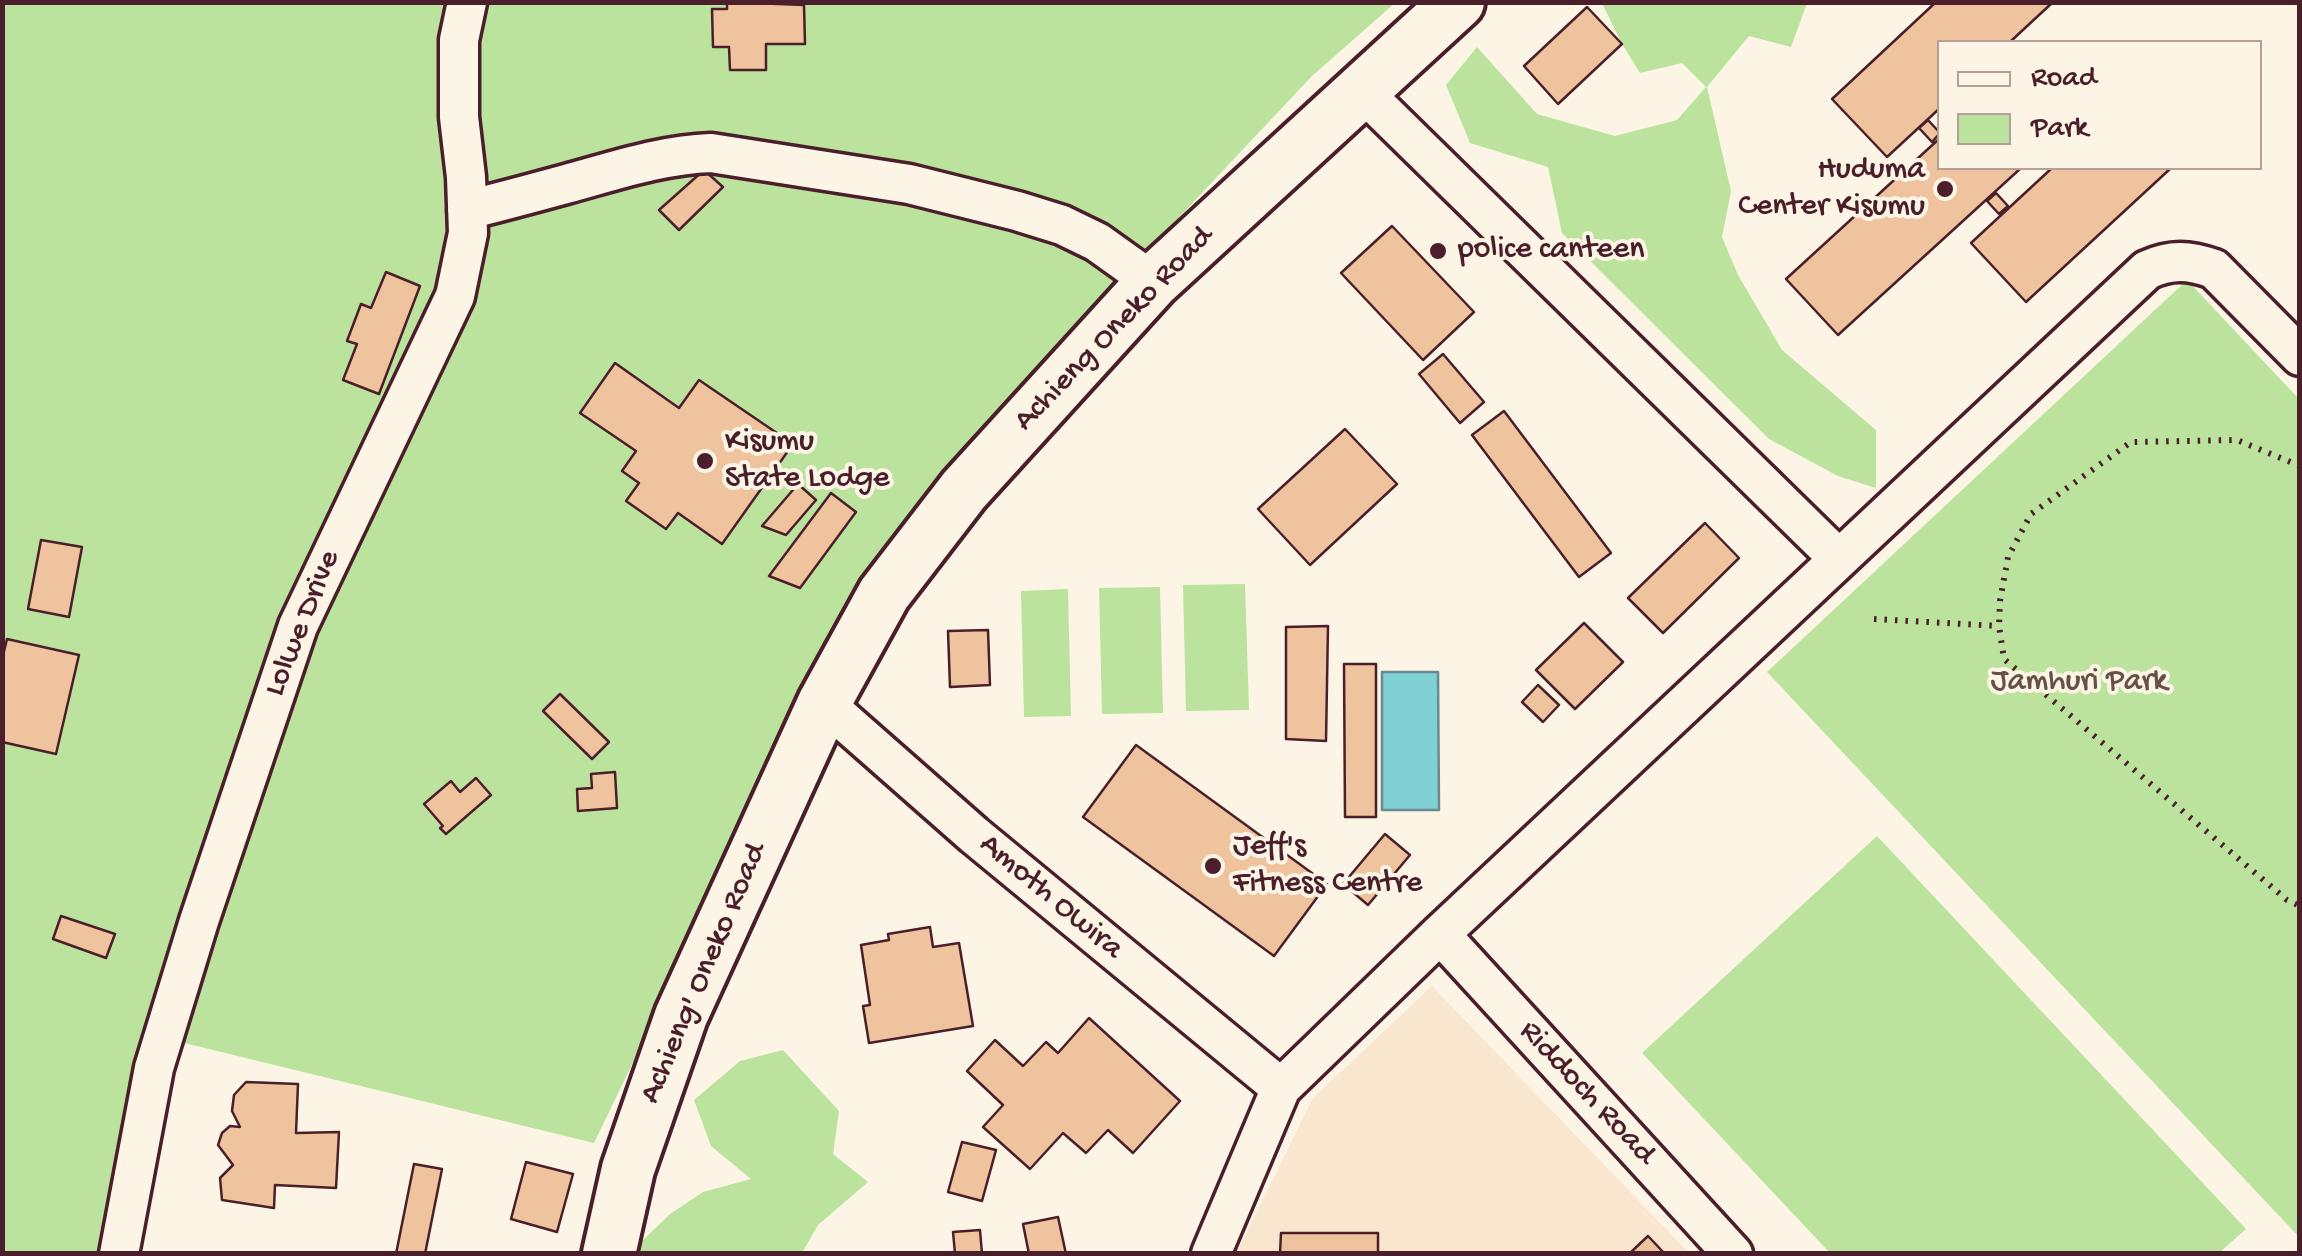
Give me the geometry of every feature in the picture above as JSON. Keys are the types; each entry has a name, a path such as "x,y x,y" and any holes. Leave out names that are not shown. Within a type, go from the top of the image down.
{"main road":[{"name":"Achieng Oneko Road","path":"824,703 884,594 964,490 1153,282 1458,2"},
{"name":"Achieng' Oneko Road","path":"609,1254 628,1170 681,1016 824,703"}],"street":[{"name":"Lolwe Drive","path":"119,1254 154,1068 298,626 456,296 468,233 459,117 459,40 467,2"},
{"path":"1362,90 1839,559"},
{"path":"467,210 625,166 681,154 711,153 910,184 1017,211 1062,225 1097,242 1153,282"},
{"path":"1211,1254 1280,1088 2147,270 2162,263 2196,263 2214,269 2300,356"},
{"name":"Amoth Owira","path":"824,703 974,835 1280,1088"},
{"name":"Riddoch Road","path":"1440,934 1733,1254"}],"path":[{"path":"2300,466 2237,440 2131,442 2030,514 2008,557 1999,626 2004,659 2288,900 2300,906"},
{"path":"1874,619 1999,626"}],"shaded area":[{"path":"1432,986 1689,1253 1236,1254 1313,1098"}],"green space":[{"path":"2,3 1395,3 1312,76 1104,297 959,470 744,833 594,1143 164,1038 121,1254 3,1253"},
{"path":"1602,3 1807,3 1791,47 1749,36 1707,87 1731,191 1722,237 1738,275 1782,350 1876,430 1876,488 1838,476 1769,439 1562,233 1548,167 1470,143 1446,85 1477,47 1537,114 1615,136 1677,120 1706,87 1682,63 1640,73"},
{"name":"Jamhuri Park","path":"2187,280 2299,399 2299,1237 1767,672"},
{"path":"1245,584 1249,710 1186,711 1183,585"},
{"path":"1160,587 1163,713 1102,714 1099,588"},
{"path":"1068,589 1071,716 1024,717 1021,591"},
{"path":"1877,836 2246,1229 2219,1253 1830,1253 1642,1053"},
{"path":"783,1050 839,1111 833,1154 868,1182 818,1225 802,1253 633,1254 670,1214 703,1192 751,1179 711,1146 694,1100 740,1061"}],"water":[{"path":"1382,672 1438,672 1439,810 1382,810"}],"building":[{"path":"727,2 804,5 805,44 766,44 766,70 730,70 729,47 713,47 712,9 727,9"},
{"path":"1936,2 2053,2 2012,40 1937,40 1937,111 1887,157 1832,99"},
{"path":"1587,7 1622,44 1558,104 1524,66"},
{"path":"1928,120 1937,130 1937,136 1932,142 1919,128"},
{"path":"1937,141 1937,170 2019,170 1838,335 1786,279"},
{"path":"704,170 723,187 679,230 659,210"},
{"path":"2050,170 2169,170 2026,302 1971,243"},
{"path":"1996,193 2008,206 1999,214 1987,201"},
{"path":"1392,226 1474,312 1423,360 1341,273"},
{"path":"386,272 420,286 379,394 343,380 357,344 347,341 361,304 371,308"},
{"path":"1443,354 1484,402 1460,423 1419,374"},
{"name":"Kisumu State Lodge","path":"615,363 679,408 699,380 793,444 722,544 678,513 666,529 626,501 639,483 622,471 636,451 580,413"},
{"path":"1504,411 1611,553 1579,577 1472,435"},
{"path":"1345,429 1397,484 1310,565 1258,509"},
{"path":"798,484 816,500 786,535 762,526"},
{"path":"831,493 856,512 800,588 769,576"},
{"path":"1705,523 1739,558 1663,633 1628,598"},
{"path":"41,540 82,547 69,617 28,609"},
{"path":"1584,623 1623,662 1575,709 1536,670"},
{"path":"1328,626 1326,741 1286,739 1286,627"},
{"path":"988,630 990,685 950,687 948,631"},
{"path":"7,639 79,655 56,754 2,742 2,660"},
{"path":"1344,664 1376,664 1376,817 1345,817"},
{"path":"1538,685 1559,705 1543,722 1522,702"},
{"path":"560,694 609,742 592,759 543,711"},
{"path":"1136,745 1327,884 1274,956 1083,817"},
{"path":"615,772 617,808 578,811 577,789 592,788 591,774"},
{"path":"476,778 491,795 446,834 424,804 451,781 460,792"},
{"path":"1385,834 1410,855 1368,905 1343,884"},
{"path":"61,916 115,934 106,958 53,939"},
{"path":"930,927 933,947 959,943 973,1026 869,1043 863,1006 870,1005 861,945 889,940 888,934"},
{"path":"1089,1018 1180,1101 1133,1153 1108,1130 1086,1153 1063,1133 1030,1169 983,1127 1003,1105 967,1071 995,1040 1023,1066 1046,1042 1058,1053"},
{"path":"246,1082 298,1084 296,1133 339,1132 336,1188 275,1185 274,1208 222,1200 220,1178 233,1165 218,1145 222,1133 230,1126 240,1127 232,1111 234,1095"},
{"path":"962,1142 996,1150 982,1201 948,1192"},
{"path":"526,1162 573,1174 557,1232 511,1219"},
{"path":"414,1164 442,1169 425,1254 396,1254"},
{"path":"1058,1217 1066,1254 1029,1254 1023,1224"},
{"path":"980,1230 982,1254 955,1254 953,1232"},
{"path":"1281,1233 1378,1233 1378,1254 1280,1254"},
{"path":"1648,1236 1665,1254 1629,1254"}],"place":[{"name":"Huduma Center Kisumu","path":"1945,189"},
{"name":"police canteen","path":"1438,251"},
{"name":"Kisumu State Lodge","path":"705,461"},
{"name":"Jeff's Fitness Centre","path":"1213,866"}]}
